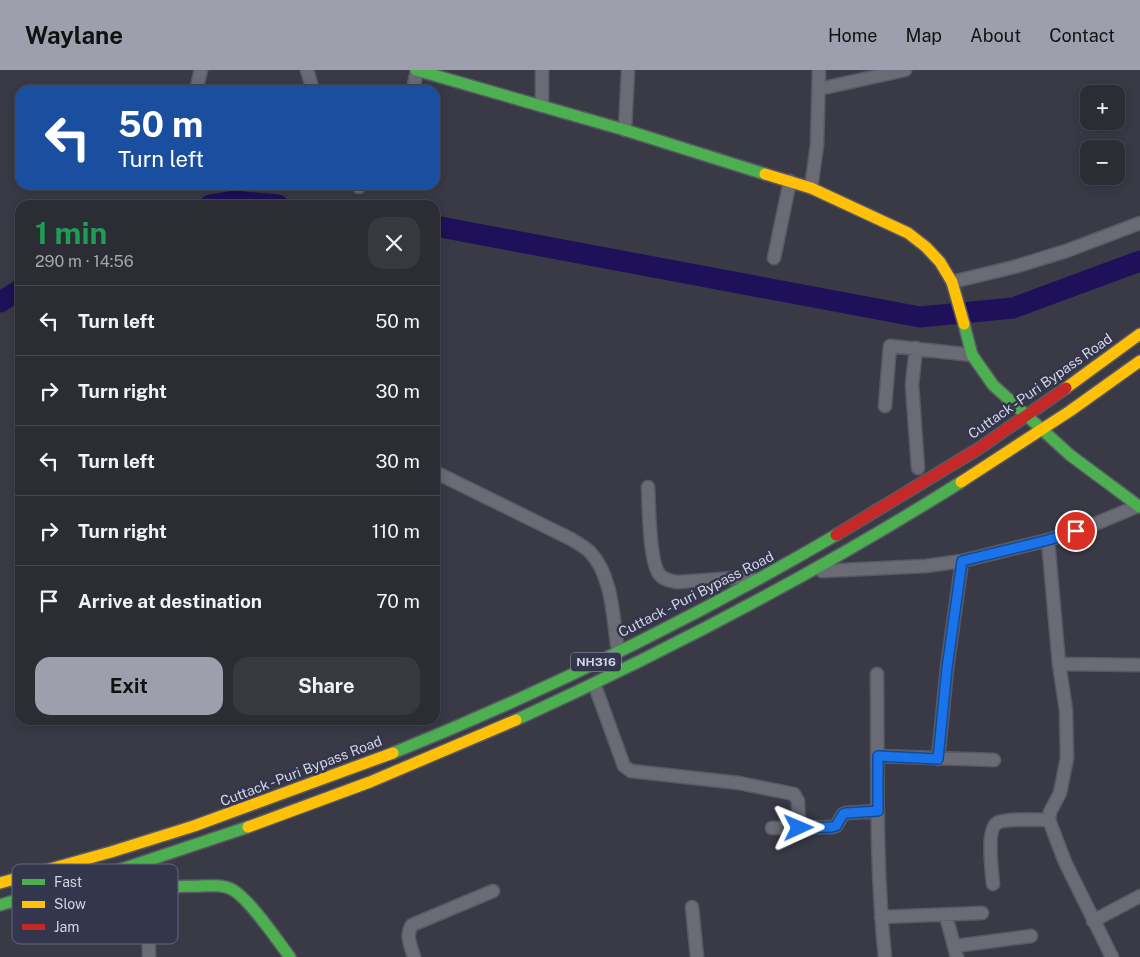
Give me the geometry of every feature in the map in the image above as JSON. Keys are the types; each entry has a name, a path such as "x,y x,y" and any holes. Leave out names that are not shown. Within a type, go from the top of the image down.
{"main road":[{"path":"417,70 446,74 542,106 812,188 908,233 926,247 940,262 954,286 972,356 993,385 1042,431 1098,478 1139,506"},
{"name":"Cuttack - Puri Bypass Road","path":"68,864 219,818 442,732 557,682 765,576 877,511 980,447 1078,380 1140,334"},
{"name":"NH316","path":"139,864 254,826 420,761 595,686 815,571 911,514 1042,431 1140,361"},
{"path":"178,887 214,885 225,886 234,891 290,957"},
{"name":"NH316","path":"0,905 12,901"}],"street":[{"path":"198,85 202,70"},
{"path":"307,70 312,85"},
{"path":"414,85 417,70"},
{"path":"542,70 542,106"},
{"path":"625,130 628,70"},
{"path":"812,188 817,145 819,70"},
{"path":"819,89 905,70"},
{"path":"774,258 790,181"},
{"path":"954,286 1066,251 1140,223"},
{"path":"885,406 890,346 972,356"},
{"path":"916,348 912,385 918,468"},
{"path":"440,474 571,540 589,551 601,567 607,583 618,651"},
{"path":"648,487 653,562 660,576 670,581 678,582 765,576"},
{"path":"815,571 926,566 962,561 1048,540 1090,526 1139,506"},
{"path":"1048,540 1059,664 1066,710 1067,764 1060,793 1050,812 1049,820 1065,862 1112,957"},
{"path":"938,759 947,668 962,561"},
{"path":"1059,664 1140,665"},
{"path":"877,674 880,916 885,957"},
{"path":"595,686 621,761 631,771 739,783 794,794 798,800 799,824"},
{"path":"878,756 994,760"},
{"path":"772,828 799,824 832,827 836,826 843,814 878,811"},
{"path":"993,884 991,841 992,828 997,822 1007,820 1049,820"},
{"path":"414,957 408,939 408,931 412,925 493,890"},
{"path":"1093,921 1140,896"},
{"path":"692,907 697,957"},
{"path":"880,916 946,916 982,913"},
{"path":"946,916 956,952 1031,936"},
{"path":"149,944 149,957"}],"waterway":[{"path":"440,227 920,317 1013,308 1140,261"},
{"path":"0,302 15,293"}],"traffic: fast":[{"path":"416,70 625,130 765,174"},
{"path":"964,324 972,355 993,385 1070,455 1140,507"},
{"path":"516,720 686,638 853,547 961,482"},
{"path":"393,753 563,679 619,652 782,566 836,535"},
{"path":"137,864 248,827"},
{"path":"178,887 213,886 233,890 247,902 290,957"},
{"path":"0,905 12,901"}],"traffic: slow":[{"path":"765,174 811,188 908,233 926,247 940,262 952,282 964,324"},
{"path":"1066,388 1140,334"},
{"path":"961,482 1070,411 1140,361"},
{"path":"248,827 370,782 516,720"},
{"path":"68,864 194,826 393,753"},
{"path":"0,883 12,880"}],"traffic: jam":[{"path":"836,535 978,449 1066,388"}],"route":[{"path":"799,828 832,827 839,823 843,814 878,811 878,756 938,759 947,668 962,561 1048,540 1076,531"}]}
